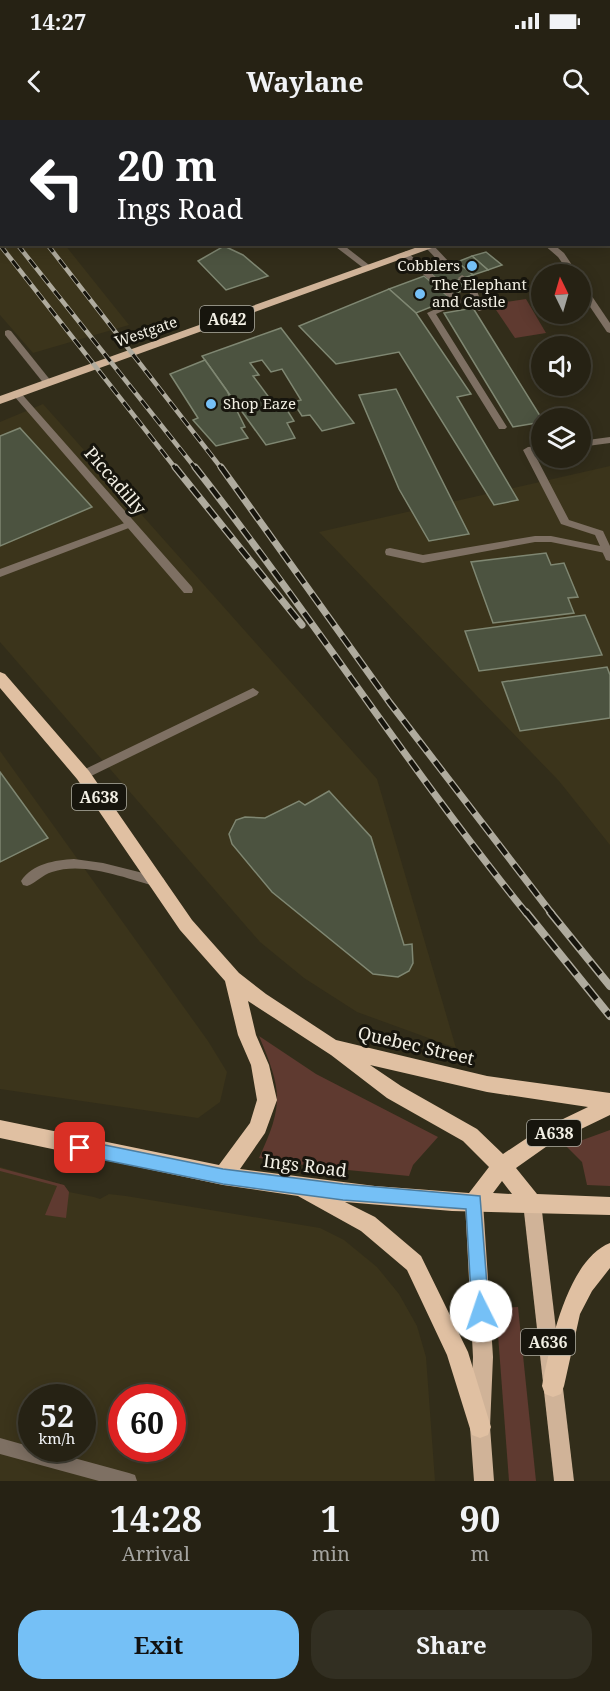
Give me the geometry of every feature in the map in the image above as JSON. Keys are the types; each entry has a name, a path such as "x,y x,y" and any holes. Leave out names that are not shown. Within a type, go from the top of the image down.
{"highway":[{"name":"Quebec Street","path":"0,678 83,775 159,882 186,926 233,978 260,1000 331,1047 487,1084 610,1104"},
{"name":"Quebec Street","path":"223,1176 258,1126 267,1100 260,1065 247,1035 233,978"},
{"name":"A638","path":"331,1047 394,1092 470,1135 502,1166"},
{"name":"A638","path":"474,1202 502,1166 543,1138 610,1104"},
{"name":"Ings Road","path":"0,1129 100,1153 223,1176 295,1186 429,1200 610,1206"},
{"path":"502,1166 532,1203"},
{"path":"295,1186 368,1224 414,1263 457,1352 480,1427"},
{"path":"553,1386 573,1302 587,1278 610,1253"}],"main road":[{"name":"Westgate","path":"0,400 426,246"},
{"path":"474,1202 483,1357 480,1427 484,1481"},
{"name":"A636","path":"532,1203 563,1472"}],"street":[{"path":"339,246 369,268"},
{"path":"430,246 447,265"},
{"path":"550,246 561,255 567,264"},
{"path":"406,254 459,302 431,313 502,427"},
{"path":"462,278 473,290 478,304 487,297"},
{"path":"591,302 610,330"},
{"path":"8,333 48,382"},
{"name":"Piccadilly","path":"17,394 188,590"},
{"path":"591,443 610,440"},
{"path":"537,468 565,522 601,530 609,553"},
{"path":"0,573 130,524"},
{"path":"390,552 423,560 535,539 551,539 609,553"},
{"path":"83,775 253,692"},
{"path":"27,881 47,868 68,865 159,882"},
{"path":"0,1446 129,1481"},
{"path":"563,1472 574,1481"}],"shaded area":[{"path":"0,246 66,246 129,325 33,353 0,315"},
{"path":"526,299 531,308 531,324 541,324 546,333 515,338 492,304"},
{"path":"43,404 377,779 456,1048 357,1012 304,978 260,942 0,642 0,422"},
{"path":"610,466 610,845 559,781 319,532"},
{"path":"0,751 208,1041 227,1072 220,1102 198,1118 0,1089"},
{"path":"259,1036 316,1074 438,1137 413,1165 409,1176 317,1167 259,1158 273,1124 277,1097 272,1071"},
{"path":"610,1130 610,1186 587,1185 582,1162 566,1146"},
{"path":"0,1167 64,1185 69,1192 100,1199 109,1194 126,1196 320,1228 344,1240 377,1267 399,1294 417,1326 426,1357 435,1481 0,1481"},
{"path":"0,1168 64,1185 69,1192 66,1218 45,1215 57,1186 0,1171"},
{"path":"518,1307 536,1481 509,1481 496,1308"}],"building":[{"path":"224,246 243,255 268,276 226,290 198,261"},
{"path":"486,252 502,265 488,270 472,256"},
{"name":"Cobblers","path":"472,256 488,270 473,275 457,262"},
{"path":"457,262 473,275 457,280 467,289 454,294 428,271"},
{"name":"The Elephant and Castle","path":"424,276 451,299 416,313 389,289"},
{"path":"389,289 416,313 471,394 457,397 518,500 494,505 399,352 336,364 299,326"},
{"path":"473,308 535,408 531,408 531,424 513,427 444,313"},
{"path":"281,328 354,423 322,431 310,415 302,416 293,402 301,400 282,369 271,372 262,360 250,363 259,375 253,376 276,407 284,405 294,421 287,423 295,438 266,445 202,356"},
{"name":"Shop Eaze","path":"205,360 227,391 245,427 241,428 248,438 216,446 193,420 198,418 170,374"},
{"path":"396,389 469,534 429,541 399,489 359,395"},
{"path":"20,428 92,507 0,546 0,436"},
{"path":"546,553 551,565 564,563 578,597 568,598 574,613 493,623 471,562"},
{"path":"585,615 602,655 479,671 465,631"},
{"path":"607,667 610,675 610,718 520,731 502,682"},
{"path":"0,772 48,838 0,862"},
{"path":"329,791 371,837 404,945 412,944 413,963 409,971 398,977 373,974 272,892 232,844 229,834 236,820 245,817 265,818 299,801 305,805"}],"railway":[{"path":"1,246 176,469"},
{"path":"19,246 196,469"},
{"path":"49,246 222,469"},
{"path":"175,467 302,625"},
{"path":"195,467 279,578 442,804 527,914"},
{"path":"221,467 390,703 552,914"},
{"path":"526,912 610,1016"},
{"path":"550,912 610,986"}],"place":[{"name":"Cobblers","path":"472,266"},
{"name":"The Elephant and Castle","path":"420,294"},
{"name":"Shop Eaze","path":"211,404"}],"route":[{"path":"80,1148 223,1176 343,1192 474,1202 481,1311"}]}
